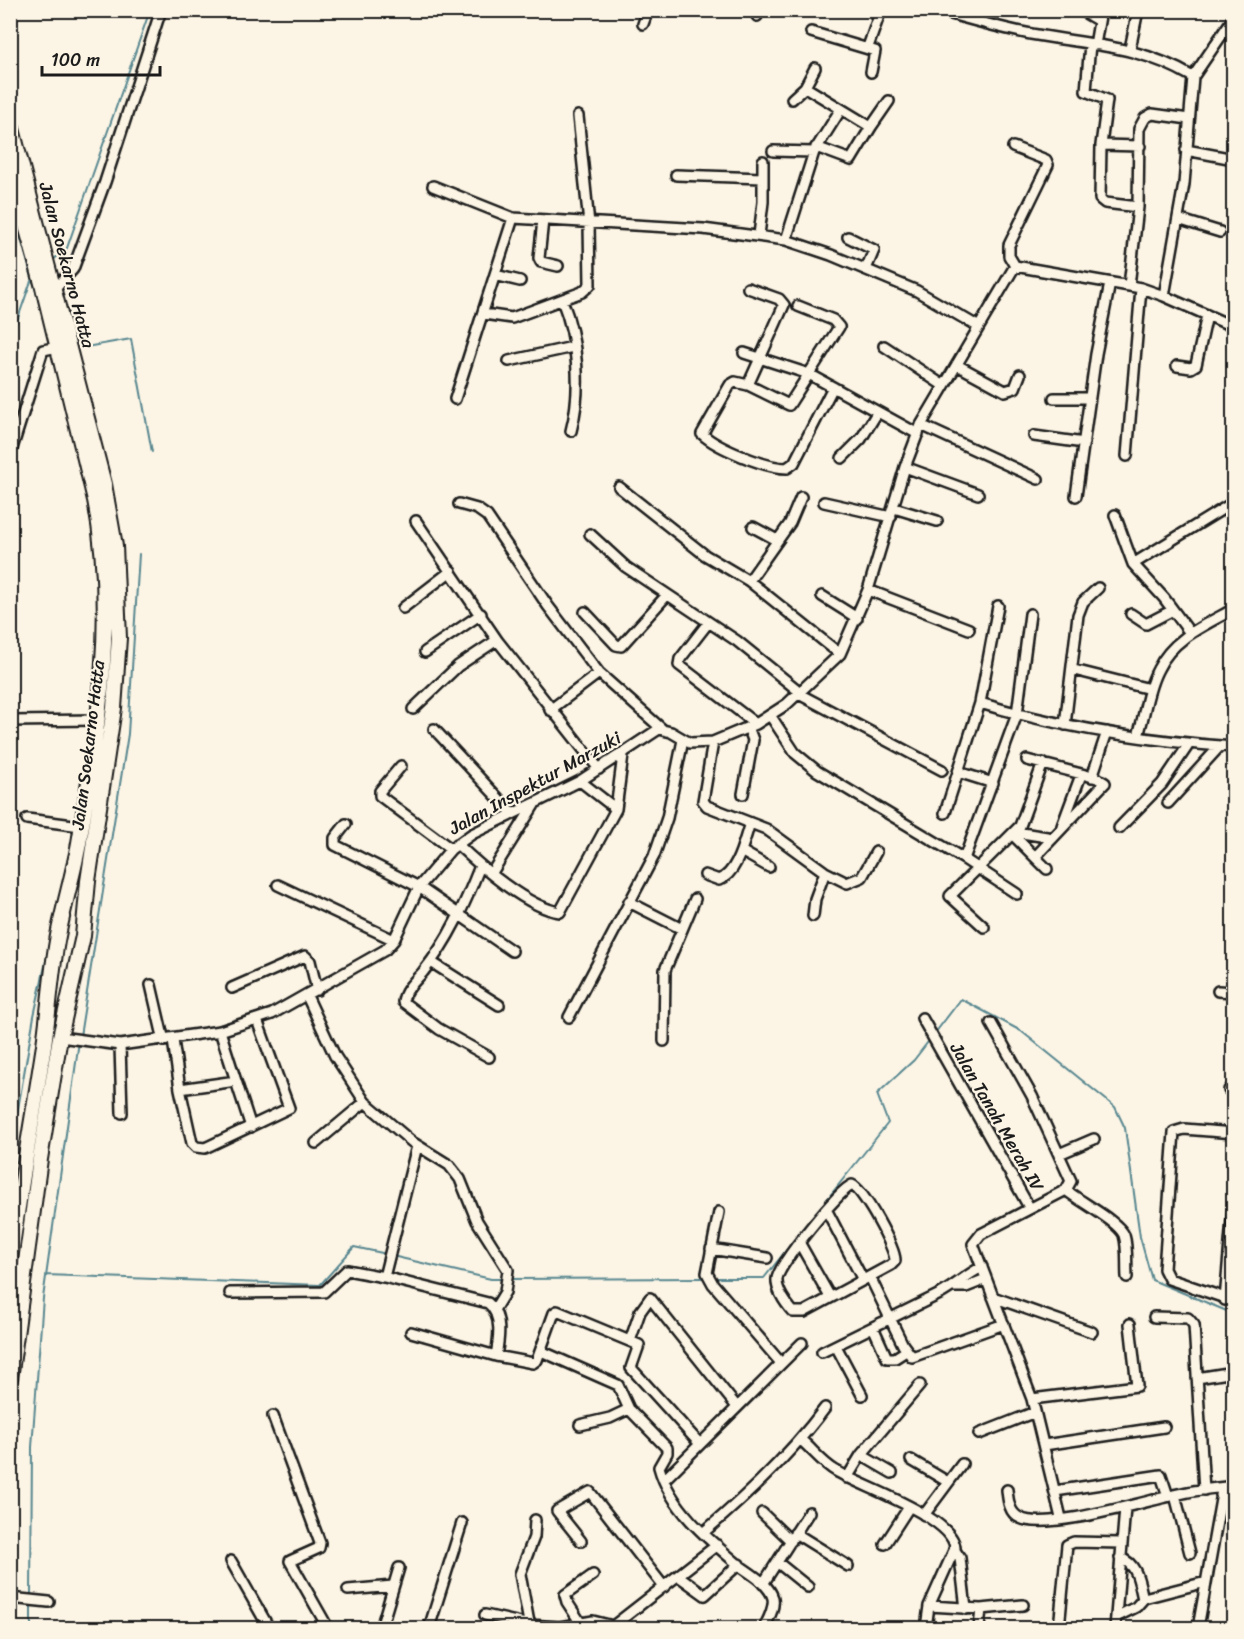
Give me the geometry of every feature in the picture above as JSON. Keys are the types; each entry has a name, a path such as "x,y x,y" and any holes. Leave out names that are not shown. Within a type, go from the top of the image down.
{"highway":[{"name":"Jalan Soekarno Hatta","path":"12,129 42,262"},
{"name":"Jalan Soekarno Hatta","path":"10,168 50,285 95,441 114,536 119,638 114,708 88,881 83,936 66,1038 36,1185 13,1334 10,1379"},
{"name":"Jalan Soekarno Hatta","path":"10,1261 45,1036 56,944 81,826 93,720 105,651 106,596 101,532 53,348 50,285"}],"street":[{"path":"50,285 74,269 161,10"},
{"path":"643,24 648,10"},
{"path":"868,47 881,10"},
{"path":"937,10 1012,30 1130,50 1167,62 1193,77"},
{"path":"1080,10 1099,21"},
{"path":"1101,10 1092,45 1086,91 1107,99 1101,145 1100,200 1105,203 1138,207"},
{"path":"1130,50 1138,10"},
{"path":"1164,296 1178,219 1193,77 1233,18"},
{"path":"811,32 868,47 876,52 871,72"},
{"path":"792,99 805,87 815,68"},
{"path":"805,87 871,127"},
{"path":"773,151 815,150 851,160 889,101"},
{"path":"786,240 815,150 841,109"},
{"path":"1129,286 1138,207 1139,129 1144,118 1152,114 1189,119"},
{"path":"484,314 512,318 586,291 590,285 589,224 578,116"},
{"path":"1101,145 1140,146"},
{"path":"1013,147 1046,160 1048,165 1009,245 1009,256 1015,266 1142,288 1233,327"},
{"path":"1186,150 1233,159"},
{"path":"759,235 763,162"},
{"path":"676,174 763,178"},
{"path":"433,186 513,218 589,224 703,228 786,240 866,269 917,291 980,327"},
{"path":"455,399 513,218"},
{"path":"1178,219 1220,232"},
{"path":"543,220 539,258 541,262 558,266"},
{"path":"848,237 874,250 866,269"},
{"path":"459,504 477,509 487,516 548,606 599,673 662,729 695,744 713,742 770,715 800,693 840,654 868,591 905,467 919,429 1015,266"},
{"path":"495,275 520,281"},
{"path":"1076,496 1089,398 1110,283"},
{"path":"748,288 779,299 784,305 748,385"},
{"path":"1127,456 1142,288"},
{"path":"562,300 569,317 578,385 571,431"},
{"path":"798,306 832,320 838,327 789,405 748,385 735,382 730,385 703,429 702,435 758,463 787,468 794,463 833,387"},
{"path":"1177,366 1191,368 1196,365 1207,315"},
{"path":"884,346 944,386"},
{"path":"509,361 573,347"},
{"path":"10,455 44,350 53,348"},
{"path":"744,353 809,374 877,413 1038,479"},
{"path":"957,365 1005,391 1015,388 1020,375"},
{"path":"1054,398 1089,398"},
{"path":"842,458 861,440 877,413"},
{"path":"1034,436 1084,442"},
{"path":"905,467 978,494"},
{"path":"619,487 705,555 749,581 840,654"},
{"path":"749,581 790,523 801,497"},
{"path":"824,502 937,521"},
{"path":"1133,564 1233,502"},
{"path":"1115,515 1133,564 1173,609 1190,633"},
{"path":"416,521 497,640 550,710 599,769"},
{"path":"753,527 777,540"},
{"path":"590,534 626,567 737,641 800,693 942,770"},
{"path":"403,608 451,571"},
{"path":"1065,725 1074,670 1078,615 1083,602 1098,588"},
{"path":"868,591 969,629"},
{"path":"585,612 616,645 621,646 667,595"},
{"path":"822,596 856,618"},
{"path":"945,813 980,703 998,606"},
{"path":"1131,614 1146,624 1173,609"},
{"path":"1138,736 1158,668 1174,646 1190,633 1233,609"},
{"path":"424,652 481,614"},
{"path":"964,859 1017,714 1030,614"},
{"path":"708,622 680,658 679,664 752,725 753,740 743,795"},
{"path":"413,710 458,666 497,640"},
{"path":"1074,670 1150,689"},
{"path":"550,710 599,673"},
{"path":"980,703 1065,725 1189,744 1233,747"},
{"path":"770,715 795,753 817,771 964,859 1017,894"},
{"path":"10,722 93,720"},
{"path":"434,729 513,814"},
{"name":"Jalan Inspektur Marzuki","path":"66,1038 120,1045 169,1040 220,1031 257,1020 307,996 356,965 376,956 394,940 419,887 454,846 472,834 580,781 662,729"},
{"path":"1092,777 1107,732"},
{"path":"568,1017 661,840 683,740"},
{"path":"713,742 704,804 779,837 825,872 847,883 858,880 876,852"},
{"path":"1119,828 1162,784 1189,744"},
{"path":"1168,803 1220,746"},
{"path":"401,766 380,791 380,796 536,903 560,912 616,809 623,755"},
{"path":"1027,760 1103,780 1104,786 1035,857"},
{"path":"984,927 950,897 977,867 1014,833 1043,763"},
{"path":"958,772 993,783"},
{"path":"1060,830 1081,775"},
{"path":"580,781 616,809"},
{"path":"491,874 534,804"},
{"path":"27,819 81,826"},
{"path":"705,875 719,880 724,878 741,851 750,823"},
{"path":"346,824 334,838 335,845 419,887 513,951"},
{"path":"1014,833 1053,838"},
{"path":"1014,833 1047,869"},
{"path":"741,851 769,867"},
{"path":"480,866 460,915 430,962 405,993 403,1003 439,1029 489,1057"},
{"path":"813,916 815,899 825,872"},
{"path":"278,885 394,940"},
{"path":"664,1041 664,976 695,899"},
{"path":"629,902 682,929"},
{"path":"232,988 305,956 310,961 317,990"},
{"path":"430,962 499,1005"},
{"path":"152,985 169,1040 192,1143 196,1148 205,1148 286,1111 289,1106 257,1020"},
{"path":"1218,991 1233,992"},
{"path":"307,996 336,1056 365,1102 417,1146 455,1172 477,1221 502,1259 507,1280 500,1303 494,1310"},
{"name":"Jalan Tanah Merah IV","path":"922,1018 1029,1207"},
{"path":"991,1023 1032,1096 1071,1180 1066,1190 1029,1207 974,1239 973,1246 1032,1399 1061,1518"},
{"path":"220,1031 251,1127"},
{"path":"120,1045 122,1113"},
{"path":"180,1089 236,1081"},
{"path":"316,1143 365,1102"},
{"path":"1233,1133 1184,1129 1174,1132 1164,1269 1169,1279 1229,1300 1233,1197"},
{"path":"1059,1154 1094,1139"},
{"path":"384,1277 417,1146"},
{"path":"847,1187 857,1187 895,1255 891,1265 801,1313 791,1310 777,1280 782,1266 827,1210 847,1187"},
{"path":"1066,1190 1085,1206 1119,1226 1125,1241 1127,1278"},
{"path":"827,1210 891,1318 910,1356 917,1357 1004,1324"},
{"path":"719,1212 711,1249 709,1277 781,1363"},
{"path":"800,1244 830,1297"},
{"path":"711,1249 767,1258"},
{"path":"822,1352 953,1287 961,1278 982,1267"},
{"path":"230,1293 324,1292 347,1270 384,1277 483,1301 494,1310 499,1335 496,1356"},
{"path":"953,1287 966,1287 986,1279"},
{"path":"993,1297 1092,1332"},
{"path":"630,1341 640,1312 650,1298 737,1407"},
{"path":"411,1332 496,1356 533,1363 541,1351 556,1311 630,1341 639,1347 632,1368 700,1444"},
{"path":"1154,1317 1192,1320 1204,1490"},
{"path":"1032,1399 1137,1386 1130,1324"},
{"path":"873,1327 887,1358 895,1358 906,1352"},
{"path":"662,1475 700,1444 802,1342"},
{"path":"836,1346 862,1395"},
{"path":"541,1351 619,1387 629,1409 667,1448 666,1456 660,1464 662,1475 678,1504 717,1545 763,1584 773,1600 764,1629"},
{"path":"1197,1378 1233,1372"},
{"path":"847,1478 861,1455 920,1385"},
{"path":"704,1532 748,1494 801,1440 825,1408"},
{"path":"580,1425 610,1419 629,1409"},
{"path":"980,1434 1035,1412"},
{"path":"273,1416 320,1543 319,1548 290,1561 328,1629"},
{"path":"1044,1445 1164,1427"},
{"path":"801,1440 827,1466 924,1515 952,1538 954,1549 960,1558 966,1610"},
{"path":"861,1455 892,1473"},
{"path":"911,1460 948,1482"},
{"path":"924,1515 962,1464"},
{"path":"1055,1491 1161,1475 1172,1495 1190,1553"},
{"path":"1007,1490 1009,1505 1021,1519 1061,1518 1125,1508 1172,1495 1204,1490 1222,1491 1233,1486"},
{"path":"1222,1491 1233,1499"},
{"path":"1198,1629 1222,1491"},
{"path":"581,1541 557,1511 590,1492 664,1587"},
{"path":"885,1544 909,1507"},
{"path":"1115,1629 1125,1508"},
{"path":"763,1584 809,1512"},
{"path":"762,1513 793,1537 848,1566"},
{"path":"530,1627 520,1574 534,1538 535,1520"},
{"path":"429,1629 462,1522"},
{"path":"1059,1629 1067,1545 1074,1542 1121,1543"},
{"path":"485,1615 530,1627 560,1627 580,1622 617,1627 717,1545"},
{"path":"919,1629 954,1549"},
{"path":"1120,1558 1129,1561 1134,1567 1143,1599"},
{"path":"231,1561 269,1629"},
{"path":"777,1562 808,1587"},
{"path":"680,1576 705,1595 739,1564"},
{"path":"381,1629 399,1568"},
{"path":"580,1622 565,1595 593,1575"},
{"path":"1116,1617 1136,1607 1143,1599 1206,1582"},
{"path":"348,1590 393,1586"},
{"path":"10,1598 49,1602"},
{"path":"928,1611 1023,1605"},
{"path":"979,1629 981,1609"},
{"path":"926,1629 928,1611"}],"waterway":[{"path":"52,261 67,248 150,10"},
{"path":"10,200 46,327"},
{"path":"10,341 31,281"},
{"path":"86,347 131,339 152,452"},
{"path":"80,1036 128,734 139,554"},
{"path":"91,716 96,668"},
{"path":"88,743 90,722"},
{"path":"61,890 73,837"},
{"path":"10,1155 34,1016 50,943"},
{"path":"935,1033 961,999 1021,1031 1115,1107 1125,1128 1140,1237 1152,1280 1234,1314"},
{"path":"714,1278 764,1278 888,1123 877,1094 914,1060 931,1038"},
{"path":"31,1597 32,1447 43,1298 79,1041"},
{"path":"46,1275 320,1285 354,1247 387,1254"},
{"path":"392,1256 491,1279 504,1279"},
{"path":"510,1279 705,1278"},
{"path":"31,1602 31,1628"}]}
